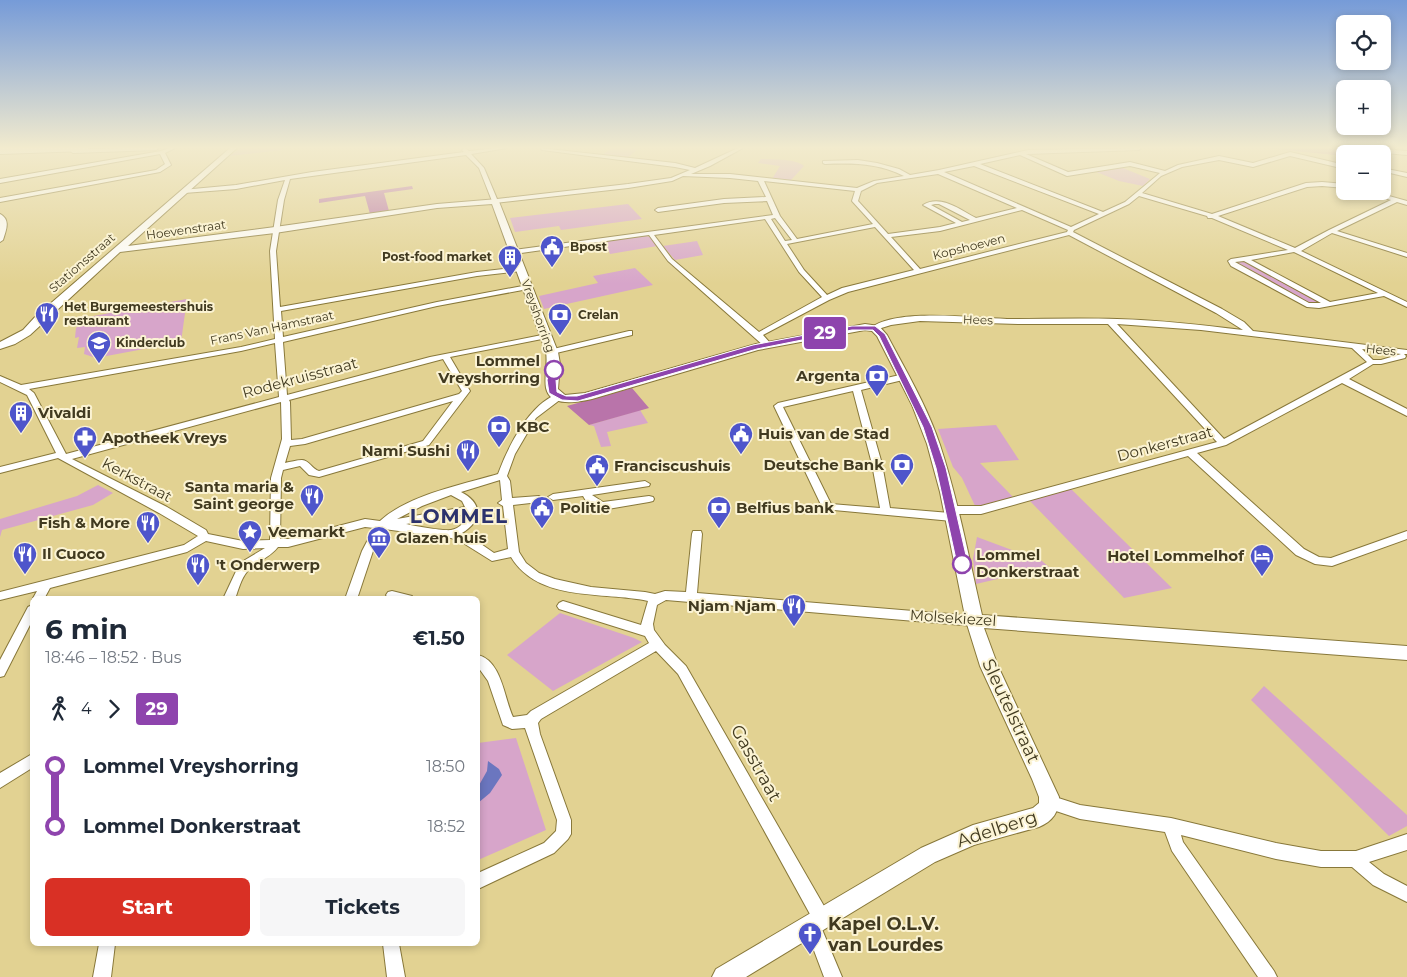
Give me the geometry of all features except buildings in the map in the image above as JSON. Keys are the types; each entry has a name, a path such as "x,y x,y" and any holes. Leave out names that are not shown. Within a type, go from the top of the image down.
{"main road":[{"name":"Stationsstraat","path":"0,346 19,338 181,194"},
{"name":"Hoevenstraat","path":"117,250 275,230 437,206 495,201"},
{"name":"Vreyshorring","path":"495,201 547,336 554,364 552,389 558,397"},
{"name":"Stationsstraat","path":"0,342 12,338 39,320"},
{"name":"Hees","path":"558,397 572,399 588,396 767,344 852,328 875,328"},
{"name":"Sleutelstraat","path":"875,328 882,335 904,377 933,444 951,513 974,620 989,666 1041,777 1049,802"},
{"name":"Molsekiezel","path":"974,620 1407,653"},
{"name":"Adelberg","path":"724,977 928,855 952,843 989,830 1039,817 1049,807 1049,802"}],"street":[{"path":"0,200 35,194"},
{"path":"229,596 247,564 267,553 275,544 276,478 287,439 286,402 283,398 278,340 273,251 275,230 283,194"},
{"name":"Vreyshorring","path":"492,194 495,201"},
{"path":"495,201 562,194"},
{"path":"767,194 777,216 796,241"},
{"path":"844,194 855,198"},
{"path":"857,194 855,198 857,204 919,272"},
{"path":"990,194 1070,231 1220,310 1252,334"},
{"path":"1051,194 1104,214"},
{"path":"1139,194 1174,203 1297,250 1407,305"},
{"name":"Kopshoeven","path":"758,335 826,298 845,290 1070,231 1127,204 1139,194"},
{"path":"1210,217 1283,194"},
{"path":"1391,198 1407,203"},
{"path":"658,210 724,201 770,199"},
{"path":"1386,294 1315,306 1301,303 1231,263 1233,260 1297,250 1331,231 1397,200"},
{"path":"962,224 927,206 927,204 940,202 976,221"},
{"path":"888,236 962,224 1024,208"},
{"path":"0,216 5,224 0,240"},
{"path":"514,252 777,216"},
{"path":"767,217 801,271 826,298"},
{"path":"784,243 878,225"},
{"path":"1331,231 1407,256"},
{"path":"650,233 670,260 767,344"},
{"path":"1246,259 1328,304"},
{"path":"276,310 477,274 520,269"},
{"name":"Frans Van Hamstraat","path":"0,389 183,360 437,304 528,287"},
{"name":"Hees","path":"875,328 894,322 929,319 1110,322 1214,329 1405,354"},
{"path":"1110,322 1224,443"},
{"path":"552,352 629,333"},
{"name":"Rodekruisstraat","path":"0,470 61,457 445,356 547,336"},
{"path":"1355,347 1371,362"},
{"name":"Donkerstraat","path":"856,388 778,406 827,506 886,512 951,513 980,510 1224,443 1369,365 1371,362 1381,362 1405,354"},
{"path":"280,466 302,463 312,473 319,474 426,443 466,391 445,356"},
{"path":"886,512 877,464 856,388 904,377"},
{"path":"0,379 30,393 38,406 61,457"},
{"path":"1342,379 1407,413"},
{"path":"285,443 302,442 463,396"},
{"path":"502,476 510,454 533,416 558,397"},
{"path":"1191,453 1300,552 1311,559 1332,562 1407,536"},
{"name":"Kerkstraat","path":"61,457 163,510 202,533 205,538 243,545 275,544 288,543 365,523 382,525"},
{"path":"352,596 374,538 382,525 404,509 502,476"},
{"path":"382,525 453,534 464,538 492,557 514,552 505,503 505,481 502,476"},
{"path":"553,497 645,484"},
{"path":"453,492 471,502 472,510 472,518 468,525 453,534"},
{"path":"585,492 602,506 649,499"},
{"path":"505,503 539,499"},
{"path":"382,525 472,510"},
{"path":"691,598 698,534"},
{"path":"0,596 187,548 205,538"},
{"name":"Molsekiezel","path":"514,552 517,561 526,570 558,586 645,596 656,599 665,595 974,620"},
{"path":"40,596 46,584"},
{"path":"392,595 396,596"},
{"path":"649,632 647,626 651,605 656,599"},
{"path":"563,606 649,632"},
{"path":"0,672 30,614"},
{"name":"Gasstraat","path":"649,632 682,670 817,922 833,977"},
{"path":"480,880 549,848 564,834 564,820 533,734 531,721 536,714 658,644"},
{"path":"480,662 487,667 492,676 508,721 512,723 531,721"},
{"path":"0,781 30,762"},
{"name":"Adelberg","path":"1049,802 1080,812 1171,825 1290,854 1321,859 1356,859 1407,842"},
{"path":"1171,825 1177,846 1268,977"},
{"path":"1356,859 1366,872 1374,878 1407,894"},
{"path":"102,977 107,946"},
{"path":"391,946 396,977"}],"shaded area":[{"path":"358,194 384,194 389,211 370,214 365,196 319,203 319,199"},
{"path":"628,204 642,219 561,230 559,226 515,232 510,218"},
{"path":"650,237 657,246 610,254 604,241"},
{"path":"697,241 703,255 675,260 663,246"},
{"path":"1245,261 1318,302 1308,304 1235,263"},
{"path":"635,268 653,285 544,309 539,296 598,283 593,276"},
{"path":"187,299 181,342 96,358 84,354 85,347 77,348 79,337 75,338 76,328 88,317"},
{"path":"632,388 649,408 589,425 567,406"},
{"path":"640,410 648,423 607,432 611,446 601,447 594,426 589,425"},
{"path":"996,425 1019,460 980,463 1013,497 976,508 962,478 953,467 938,429"},
{"path":"98,485 113,493 93,505 2,530 0,537 0,519 77,496"},
{"path":"1070,488 1172,588 1124,598 1029,500"},
{"path":"977,537 1042,561 1049,567 976,584 973,559"},
{"path":"560,613 642,642 553,691 507,655"},
{"path":"1264,686 1407,815 1407,826 1389,836 1251,700"},
{"path":"516,738 546,830 480,859 480,743"}],"water":[{"path":"488,761 499,769 502,775 490,793 480,801 480,783 487,771"}],"bus line":[{"name":"29","path":"554,370 552,380 554,393 558,397 572,399 667,374 756,347 852,328 875,328 882,335 918,405 927,427 941,468 962,564"}],"place":[{"name":"Bpost","path":"552,268"},
{"name":"Post-food market","path":"510,278"},
{"name":"Het Burgemeestershuis restaurant","path":"47,335"},
{"name":"Crelan","path":"560,336"},
{"name":"Kinderclub","path":"99,364"},
{"name":"Lommel Vreyshorring","path":"554,370"},
{"name":"Argenta","path":"877,397"},
{"name":"Vivaldi","path":"21,434"},
{"name":"KBC","path":"499,448"},
{"name":"Huis van de Stad","path":"741,455"},
{"name":"Apotheek Vreys","path":"85,459"},
{"name":"Nami Sushi","path":"468,472"},
{"name":"Deutsche Bank","path":"902,486"},
{"name":"Franciscushuis","path":"597,487"},
{"name":"Santa maria & Saint george","path":"312,517"},
{"name":"Politie","path":"542,529"},
{"name":"Belfius bank","path":"719,529"},
{"name":"Fish & More","path":"148,544"},
{"name":"Veemarkt","path":"250,553"},
{"name":"Glazen huis","path":"379,559"},
{"name":"Lommel Donkerstraat","path":"962,564"},
{"name":"Il Cuoco","path":"25,575"},
{"name":"Hotel Lommelhof","path":"1262,577"},
{"name":"'t Onderwerp","path":"198,586"},
{"name":"Njam Njam","path":"794,627"},
{"name":"Kapel O.L.V. van Lourdes","path":"810,955"}],"district":[{"name":"LOMMEL","path":"459,516"}]}
